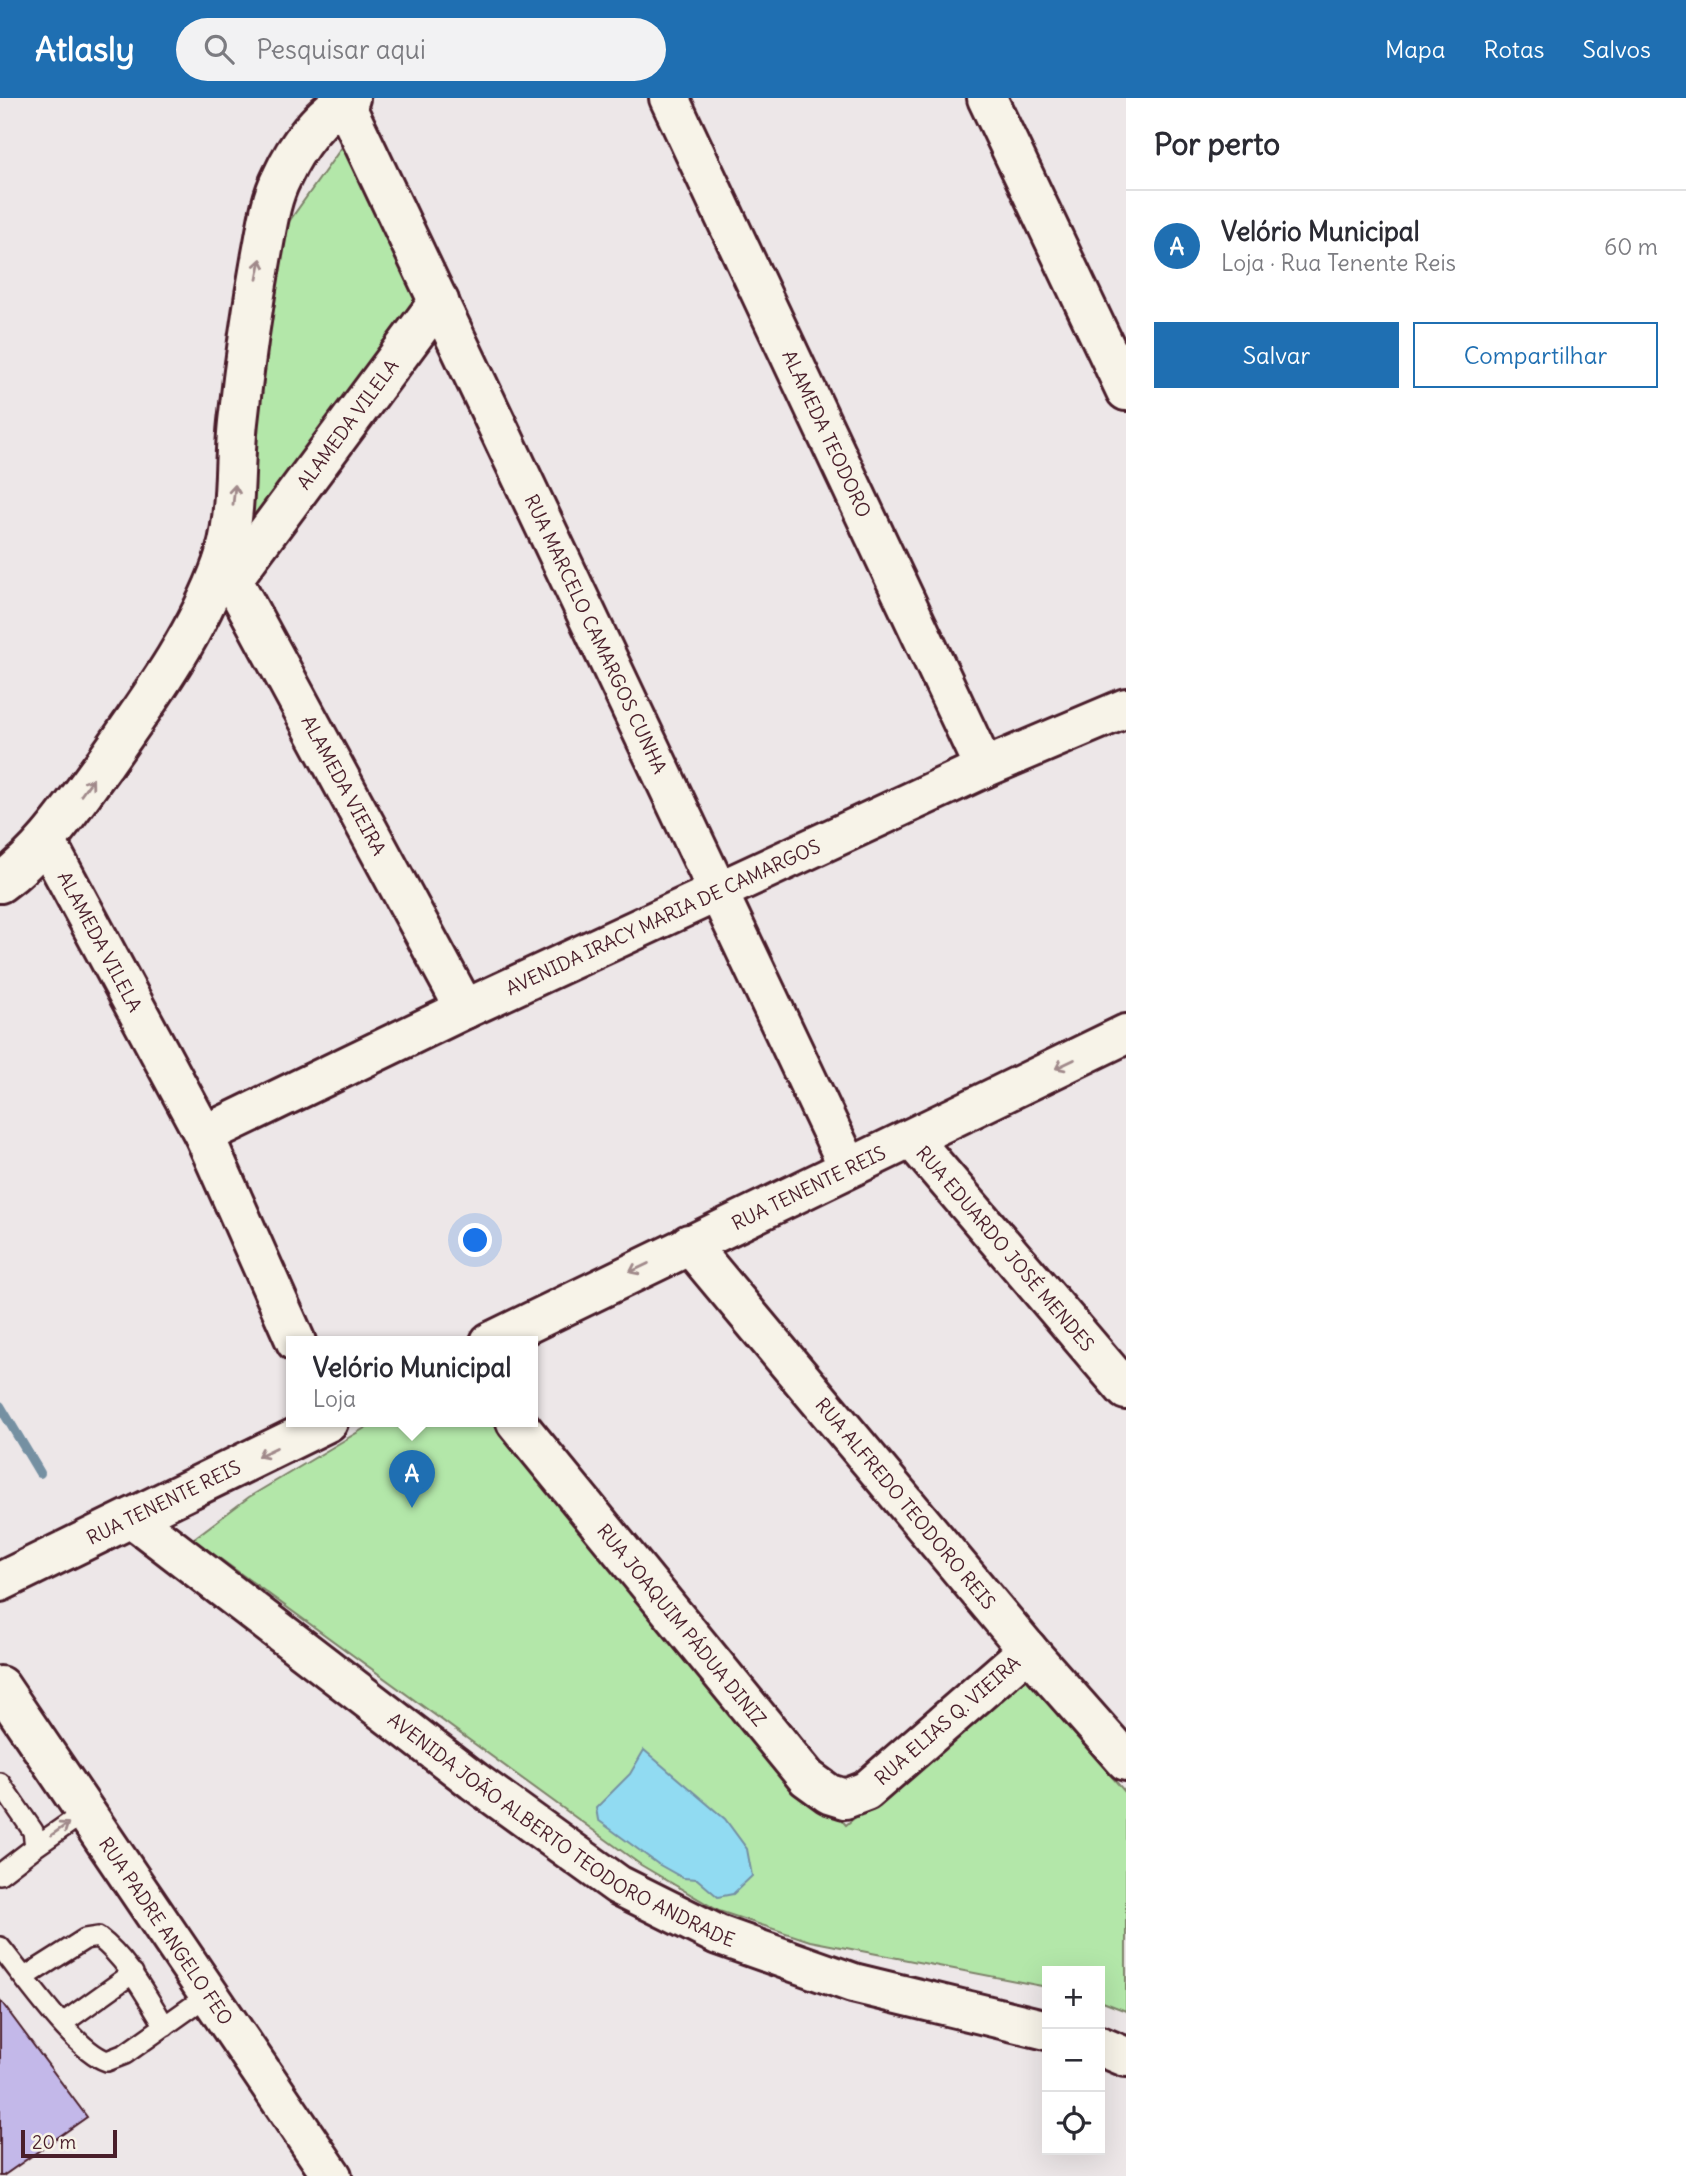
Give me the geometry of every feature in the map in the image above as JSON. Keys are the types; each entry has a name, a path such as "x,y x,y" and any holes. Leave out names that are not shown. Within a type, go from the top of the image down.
{"street":[{"name":"ALAMEDA TEODORO","path":"669,98 984,768"},
{"path":"987,98 1126,391"},
{"path":"228,571 238,424 254,300 270,211 281,178 294,155 311,131 345,99"},
{"name":"RUA MARCELO CAMARGOS CUNHA","path":"345,99 848,1166"},
{"name":"ALAMEDA VILELA","path":"293,1336 204,1135 47,843 148,703 228,571 439,301"},
{"name":"ALAMEDA VIEIRA","path":"228,571 465,1009"},
{"name":"AVENIDA IRACY MARIA DE CAMARGOS","path":"204,1135 465,1009 984,768 1126,708"},
{"path":"0,883 47,843"},
{"name":"RUA TENENTE REIS","path":"502,1336 848,1166 912,1139 1126,1034"},
{"name":"RUA EDUARDO JOSÉ MENDES","path":"912,1139 1126,1391"},
{"name":"RUA ALFREDO TEODORO REIS","path":"688,1244 1028,1650 1126,1761"},
{"name":"RUA TENENTE REIS","path":"0,1582 318,1427"},
{"name":"RUA JOAQUIM PÁDUA DINIZ","path":"520,1427 807,1778 829,1794 845,1799 866,1791"},
{"name":"AVENIDA JOÃO ALBERTO TEODORO ANDRADE","path":"132,1518 474,1781 618,1885 718,1936 853,1983 1043,2029"},
{"name":"RUA ELIAS Q. VIEIRA","path":"866,1791 1028,1650"},
{"name":"RUA PADRE ANGELO FEO","path":"0,1686 332,2176"},
{"path":"1105,2048 1126,2057"}],"lane":[{"path":"0,1785 33,1830 34,1847"},
{"path":"0,1874 85,1812"},
{"path":"25,1977 85,1939 98,1937 114,1949 133,1973 165,2026"},
{"path":"0,1947 63,2023 96,2057 107,2062 125,2054 208,1995"},
{"path":"63,2023 133,1973"}],"green space":[{"path":"347,140 418,299 252,521 250,469 268,301 288,223"},
{"path":"367,1427 496,1427 846,1825 1023,1675 1126,1793 1126,2011 1105,2003 1105,1966 1042,1966 1042,1986 810,1941 719,1911 641,1865 193,1539 249,1497"}],"water":[{"path":"644,1750 725,1819 747,1849 752,1876 733,1894 718,1897 697,1879 683,1878 658,1864 598,1820 596,1808 630,1774"}],"building":[{"path":"0,2000 87,2117 3,2176 0,2176"}],"waterway":[{"path":"0,1406 40,1473"}],"place":[{"name":"Velório Municipal","path":"412,1508"}]}
